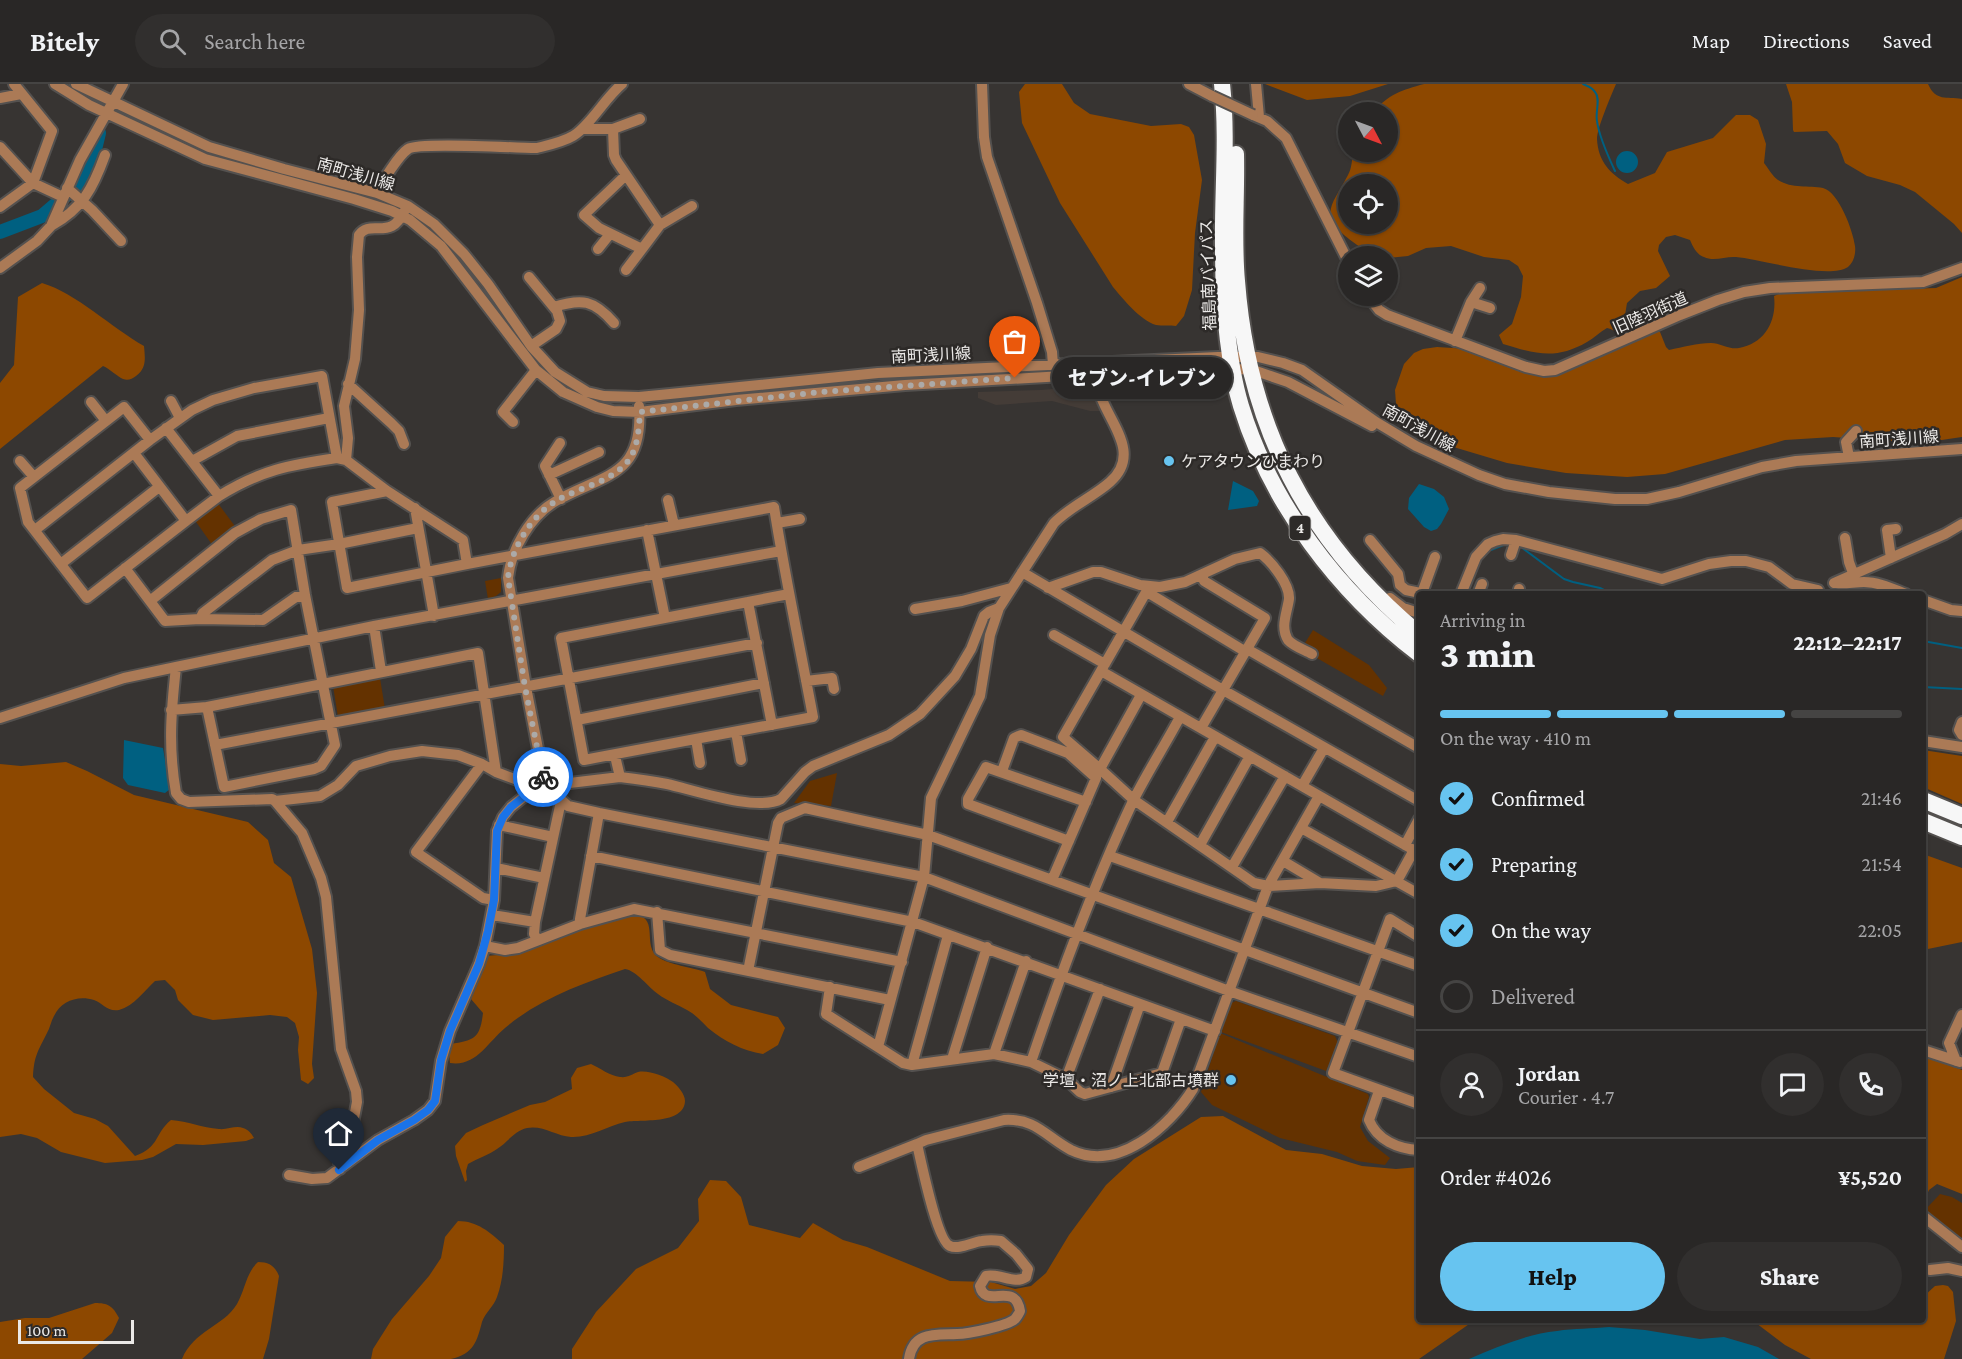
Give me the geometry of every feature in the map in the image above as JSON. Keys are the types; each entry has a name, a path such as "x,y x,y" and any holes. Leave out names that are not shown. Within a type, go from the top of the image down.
{"highway":[{"name":"福島南バイパス","path":"1232,84 1236,162 1235,248 1240,313 1249,363 1275,446 1290,478 1330,541 1369,589 1416,631"},
{"name":"福島南バイパス","path":"1217,90 1225,127 1223,258 1231,363 1240,404 1251,436 1293,518 1348,590 1416,651"},
{"path":"1926,801 1962,816"},
{"path":"1926,822 1962,837"}],"street":[{"name":"南町浅川線","path":"55,84 70,95 205,159 392,211 405,211 441,246 536,370 562,392 581,401 613,411 640,412 736,400 1097,369 1249,363 1271,360 1302,370 1376,422 1416,446 1479,475 1505,484 1549,492 1615,499 1647,499 1679,492 1762,467 1796,461 1962,449"},
{"name":"南町浅川線","path":"76,84 209,147 284,170 376,193 405,211 434,224 464,254 488,284 531,346 555,372 587,392 604,396 639,397 878,373 1053,365 1097,369"},
{"path":"0,268 37,241 54,221 80,160 123,84"},
{"path":"376,193 407,149 414,146 537,148 572,136 583,129 610,94 622,84"},
{"path":"982,84 987,158 1043,323 1052,352 1053,365"},
{"path":"1190,84 1217,90 1277,129 1286,138 1340,246"},
{"path":"1256,84 1256,116"},
{"path":"0,98 18,89 52,131 33,183 0,207"},
{"path":"583,129 613,129 640,119"},
{"path":"613,129 614,155 660,225"},
{"path":"0,147 33,183 65,192 82,201 121,241"},
{"path":"54,221 74,211 82,201 97,176 105,155"},
{"path":"626,176 584,214 599,228 642,249"},
{"path":"627,270 660,225 692,206"},
{"path":"341,459 348,438 344,406 355,359 359,310 358,235 367,228 392,226 405,211"},
{"path":"598,249 610,234"},
{"name":"旧陸羽街道","path":"1376,306 1387,315 1527,367 1544,371 1555,370 1680,315 1744,292 1770,288 1923,282 1962,268"},
{"path":"529,278 554,307 560,325 531,346"},
{"path":"1455,341 1471,302 1480,288"},
{"path":"554,307 578,302 592,304 603,311 614,323"},
{"path":"1471,302 1490,308"},
{"path":"1249,363 1416,446"},
{"path":"878,1047 924,877 931,798 980,696 990,635 999,608 1054,523 1065,511 1112,480 1124,461 1121,438 1098,389 1097,369"},
{"path":"513,422 503,412 536,370"},
{"path":"35,530 166,428 213,400 254,388 322,376 329,418 341,459 463,540 467,564"},
{"path":"348,384 399,431 404,444"},
{"path":"540,786 508,578 509,566 526,531 543,511 561,499 609,477 630,459 639,427 639,397"},
{"path":"171,401 180,418"},
{"path":"91,402 106,421"},
{"path":"150,440 124,407 20,488 28,522 87,598 219,496 245,480 274,469 341,459"},
{"path":"192,461 237,436 329,418"},
{"path":"166,428 219,496"},
{"path":"1850,457 1846,442 1856,431"},
{"path":"560,443 545,466 561,499"},
{"path":"1948,450 1954,456 1962,457"},
{"path":"549,475 599,452"},
{"path":"134,453 186,521"},
{"path":"20,461 34,477"},
{"path":"62,563 159,487"},
{"path":"387,491 332,502 347,588 774,507 813,717 584,760 561,638 789,594"},
{"path":"668,500 674,525"},
{"path":"415,508 434,616"},
{"path":"150,601 220,544 261,519 291,510 305,595 335,745 321,766 315,769 224,787 207,707"},
{"path":"777,523 800,519"},
{"path":"1819,591 1853,573 1945,534 1962,524"},
{"path":"200,619 203,613 272,560 298,550 418,528"},
{"path":"1891,558 1887,530 1896,529"},
{"path":"647,530 665,618"},
{"path":"1845,538 1853,573"},
{"path":"1462,591 1476,557 1495,541 1503,539 1516,540 1612,564 1657,578 1666,578 1709,564 1746,561 1769,567 1792,584 1814,591"},
{"path":"1370,540 1398,574 1400,585 1406,590 1416,592"},
{"path":"1511,555 1516,540"},
{"path":"1330,541 1335,543 1394,601 1403,608 1416,612"},
{"path":"0,718 124,678 374,626 781,551"},
{"path":"1312,654 1289,641 1284,628 1289,596 1287,587 1268,559 1260,553 1235,559 1185,582 1148,589 1063,737 1134,800 1254,883 1268,886 1320,884 1376,886 1397,881 1413,850 1416,834"},
{"path":"1424,591 1435,557"},
{"path":"125,568 165,621 262,620 296,597 305,595"},
{"path":"1022,572 1416,799"},
{"path":"1048,588 1093,572 1101,572 1148,589 1246,650 1416,746"},
{"path":"1201,728 1265,618 1204,581 1202,575"},
{"path":"1834,583 1865,582 1882,589"},
{"path":"915,609 962,601 1011,588"},
{"path":"1926,601 1951,610 1962,611"},
{"path":"748,602 772,725"},
{"path":"289,1175 312,1179 327,1178 378,1140 414,1120 428,1110 435,1101 441,1060 450,1031 485,946 494,900 497,831 503,817 511,807 540,786 620,777 666,784 746,802 764,804 776,802 813,766 889,735 920,714 956,676 971,649 984,616 999,608"},
{"path":"374,626 381,671"},
{"path":"1054,635 1142,695 1413,850"},
{"path":"215,745 757,643"},
{"path":"171,710 207,707 478,653 496,772"},
{"path":"176,667 171,710 170,748 176,793 181,799 189,802 272,799 275,801 320,795 338,785 356,766 390,756 422,751 458,755 496,772 540,786 568,806 924,877 1229,991 1416,1057"},
{"path":"806,681 832,678 834,689"},
{"path":"577,720 764,683"},
{"path":"1100,769 1142,695"},
{"path":"1031,1062 1060,975 1092,895 1134,800 1180,717"},
{"path":"1962,722 1959,730 1962,735"},
{"path":"736,732 741,760"},
{"path":"1002,771 1014,738 1021,735 1068,753 1096,778 1052,880"},
{"path":"1167,822 1215,736"},
{"path":"696,739 700,763"},
{"path":"1926,741 1962,747"},
{"path":"1302,786 1324,747"},
{"path":"615,756 620,777"},
{"path":"1200,845 1251,756"},
{"path":"482,764 416,852 483,898 494,900"},
{"path":"1069,841 968,804 968,799 986,767 1086,802"},
{"path":"1232,867 1285,776"},
{"path":"859,1167 926,1140 1004,1120 1016,1119 1037,1126 1070,1149 1084,1155 1107,1156 1122,1152 1158,1130 1176,1113 1193,1089 1268,886 1319,796"},
{"path":"275,801 302,832 321,878 326,897 341,1049 356,1091 357,1102 353,1123 339,1162 340,1169"},
{"path":"537,939 534,934 535,922 561,801"},
{"path":"748,971 781,818 805,808 928,835 1416,1012"},
{"path":"580,924 579,919 599,813"},
{"path":"499,825 553,837"},
{"path":"1301,828 1416,892"},
{"path":"591,856 913,922 1215,1031"},
{"path":"1110,856 1377,952 1416,963"},
{"path":"1283,861 1320,884"},
{"path":"496,868 544,878"},
{"path":"485,946 505,950 518,948 580,924 634,909 902,962"},
{"path":"657,912 660,950 670,955 890,1000"},
{"path":"492,915 535,922"},
{"path":"1416,935 1390,919 1333,1073 1416,1103"},
{"path":"912,1065 948,935"},
{"path":"952,1059 987,947"},
{"path":"994,1054 1026,962"},
{"path":"830,987 826,1014 903,1063 912,1065 994,1054 1031,1062 1066,1079 1085,1094 1162,1072 1181,1019"},
{"path":"1066,1079 1100,990"},
{"path":"1111,1087 1140,1004"},
{"path":"1959,1062 1949,1043 1962,1015"},
{"path":"1926,1051 1959,1062"},
{"path":"1379,1091 1369,1120 1371,1125 1380,1135 1398,1147 1416,1150"},
{"path":"909,1359 915,1345 927,1336 974,1332 1000,1326 1016,1319 1020,1311 1019,1302 1015,1298 986,1295 982,1293 980,1286 986,1276 994,1274 1011,1280 1019,1280 1026,1277 1028,1269 1001,1241 980,1241 953,1247 944,1242 938,1228 917,1144"},
{"path":"1926,1218 1962,1246"},
{"path":"1930,1270 1948,1268 1962,1271"}],"shaded area":[{"path":"1025,84 1062,84 1074,103 1090,114 1151,126 1181,124 1189,127 1194,135 1202,180 1195,233 1192,290 1184,316 1176,326 1156,325 1138,314 1127,303 1113,287 1060,203 1022,123 1019,92"},
{"path":"1265,84 1388,84 1350,96 1307,100"},
{"path":"1424,84 1616,84 1599,127 1597,139 1600,154 1606,166 1628,184 1655,173 1667,152 1713,138 1736,115 1750,115 1758,120 1766,144 1764,163 1774,177 1789,185 1823,188 1829,191 1840,204 1854,239 1855,252 1852,263 1838,270 1825,271 1794,268 1736,257 1712,259 1699,254 1690,240 1675,235 1666,237 1659,245 1658,251 1670,276 1656,288 1640,291 1627,303 1625,315 1633,336 1654,331 1660,332 1669,350 1711,343 1739,348 1756,341 1767,330 1773,314 1774,296 1781,293 1936,288 1962,277 1962,437 1921,443 1833,437 1785,440 1665,474 1627,477 1566,473 1507,463 1430,440 1401,414 1396,404 1395,390 1404,364 1414,353 1437,347 1468,349 1544,373 1619,341 1616,332 1607,328 1576,348 1556,353 1536,353 1503,344 1499,335 1512,324 1521,297 1523,276 1518,266 1509,260 1484,257 1451,246 1426,248 1408,256 1398,257 1398,246 1358,246 1343,234 1398,234 1398,174 1348,174 1352,162 1398,162 1398,102 1384,102 1402,91"},
{"path":"1786,84 1928,84 1938,96 1962,99 1962,233 1915,192 1900,185 1867,176 1845,163 1838,144 1827,131 1794,132 1792,102"},
{"path":"1338,193 1338,228 1331,217 1333,203"},
{"path":"42,283 81,303 144,346 144,366 140,373 127,380 103,366 0,449 0,383 14,365 18,297"},
{"path":"1088,386 1100,411 1090,411 1052,401 996,405 978,398 978,392"},
{"path":"217,502 237,529 213,546 194,519"},
{"path":"501,578 501,592 488,599 485,581"},
{"path":"1313,630 1369,665 1387,688 1383,696 1315,657 1319,651 1305,643"},
{"path":"380,678 385,709 338,717 333,686"},
{"path":"1926,750 1962,756 1962,804 1926,788"},
{"path":"66,762 134,795 248,822 268,840 274,863 291,877 312,949 317,993 312,1064 314,1078 308,1084 301,1080 299,1037 295,1023 287,1017 270,1015 213,1020 193,1015 178,1000 175,990 165,980 155,981 134,1002 119,1010 111,1010 97,1001 82,998 71,1000 61,1006 54,1016 35,1059 33,1077 74,1113 95,1119 108,1126 135,1156 149,1149 171,1120 222,1129 240,1127 254,1138 246,1141 203,1145 176,1144 153,1157 142,1160 105,1163 61,1152 37,1138 21,1134 0,1137 0,764 21,766"},
{"path":"837,773 831,806 794,803 810,781"},
{"path":"1926,855 1962,868 1962,942 1926,949"},
{"path":"630,914 645,919 653,951 658,957 705,972 710,989 731,1005 778,1017 785,1028 778,1045 763,1054 734,1045 714,1033 693,1014 661,996 638,976 625,969 547,1000 505,1028 474,1058 459,1063 450,1063 451,1044 475,1037 480,1028 483,1013 471,999 486,956 509,954"},
{"path":"1236,1001 1335,1036 1338,1043 1326,1071 1221,1032 1231,1003"},
{"path":"1220,1033 1368,1094 1360,1127 1368,1141 1390,1158 1385,1165 1357,1161 1337,1152 1280,1138 1212,1105 1201,1092"},
{"path":"1926,1056 1962,1070 1962,1194 1937,1184 1929,1190 1926,1196"},
{"path":"591,1064 616,1076 625,1077 642,1072 665,1078 683,1093 685,1101 683,1109 670,1117 625,1122 578,1137 565,1136 533,1127 522,1129 494,1151 468,1164 465,1182 455,1146 466,1133 572,1089 571,1078 577,1068"},
{"path":"1223,1116 1286,1150 1322,1154 1362,1166 1396,1169 1416,1167 1416,1323 1471,1323 1419,1359 572,1359 572,1349 596,1312 636,1269 678,1248 699,1221 698,1199 710,1180 726,1181 741,1197 749,1225 800,1238 813,1223 843,1240 867,1247 950,1281 991,1282 1015,1289 1031,1286 1046,1273 1069,1235 1106,1185 1134,1159 1201,1117"},
{"path":"1940,1194 1962,1203 1962,1238 1926,1212 1926,1209"},
{"path":"458,1221 477,1225 504,1245 503,1271 499,1291 496,1300 483,1319 473,1346 465,1354 451,1359 371,1359 373,1349 392,1319 429,1276 441,1258 445,1237"},
{"path":"258,1262 271,1265 279,1276 269,1339 263,1359 182,1359 194,1341 231,1312 240,1299 248,1276"},
{"path":"1935,1286 1948,1286 1953,1292 1956,1321 1944,1359 1811,1359 1785,1345 1756,1323 1926,1323 1926,1294"},
{"path":"95,1303 110,1306 119,1318 112,1333 82,1359 0,1359 0,1322 25,1318 49,1318"}],"water":[{"path":"1627,151 1635,154 1638,162 1635,170 1627,173 1619,170 1616,162 1619,154"},
{"path":"1233,481 1253,491 1259,501 1257,506 1228,510"},
{"path":"1419,484 1434,489 1444,497 1449,509 1437,529 1431,531 1424,527 1408,509 1409,498"},
{"path":"124,740 163,748 170,789 165,793 128,785 123,778"},
{"path":"1609,1327 1700,1339 1724,1337 1758,1347 1779,1359 1469,1359 1535,1335 1563,1330"}],"waterway":[{"path":"1583,84 1592,88 1597,95 1598,127 1615,171"},
{"path":"0,232 42,216 83,181 90,170 99,133"},
{"path":"1491,550 1506,544"},
{"path":"1521,547 1564,579 1606,591"},
{"path":"1926,642 1962,648"},
{"path":"1926,687 1962,689"}],"way so far":[{"path":"543,777 525,687 508,578 509,566 526,531 543,511 556,501 609,477 630,459 639,427 640,412 820,392 1015,378"}],"place":[{"name":"セブン-イレブン","path":"1015,378"},
{"name":"ケアタウンひまわり","path":"1169,461"},
{"name":"学壇・沼ノ上北部古墳群","path":"1231,1080"}],"route":[{"path":"339,1170 378,1140 428,1110 435,1101 441,1060 450,1031 485,946 494,900 497,831 503,817 511,807 536,787 545,785 543,777"}]}
